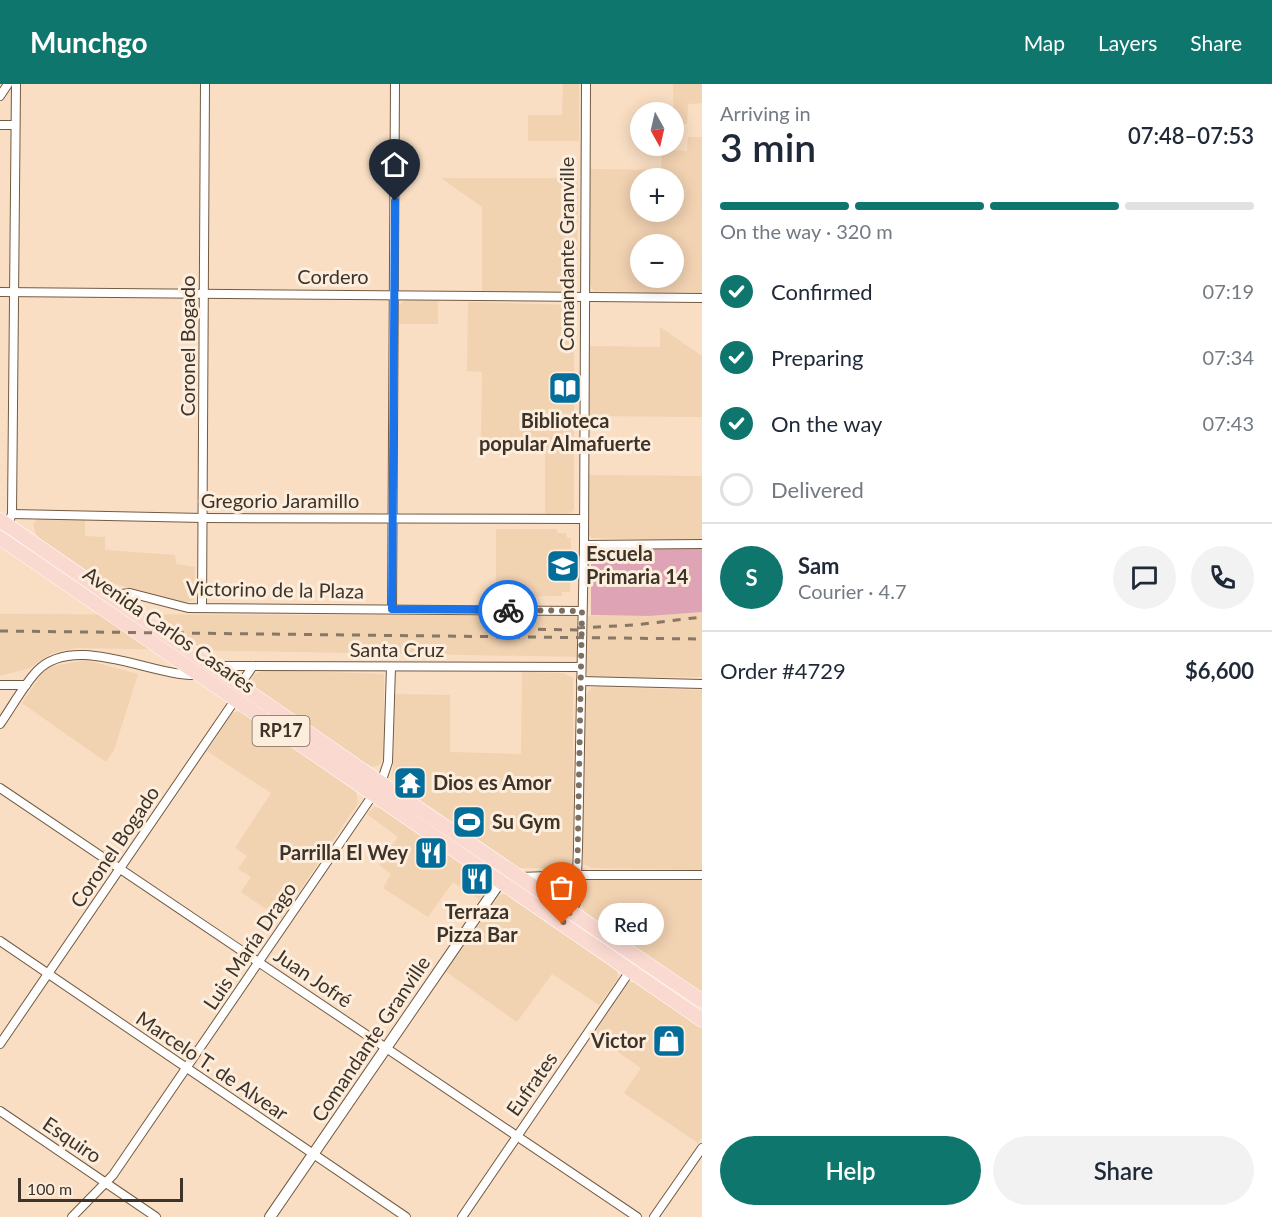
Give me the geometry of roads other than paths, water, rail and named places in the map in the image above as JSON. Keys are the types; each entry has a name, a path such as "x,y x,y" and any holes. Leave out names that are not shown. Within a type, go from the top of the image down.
{"main road":[{"name":"Avenida Carlos Casares","path":"4,526 214,666 500,882 702,1001"},
{"name":"Avenida Carlos Casares","path":"4,526 85,595 198,675 518,877 630,971 702,1020"}],"street":[{"path":"0,96 8,84"},
{"path":"4,526 14,292 16,84"},
{"name":"Coronel Bogado","path":"202,608 205,84"},
{"path":"392,609 395,84"},
{"name":"Comandante Granville","path":"566,919 576,903 578,874 584,545 586,84"},
{"path":"0,125 15,125"},
{"name":"Cordero","path":"0,292 702,298"},
{"name":"Gregorio Jaramillo","path":"4,526 203,518 584,519"},
{"path":"584,545 702,544"},
{"name":"Victorino de la Plaza","path":"114,599 130,593 188,608 582,611"},
{"path":"0,724 26,685 44,665 54,660 79,655 91,656 177,675 198,675"},
{"name":"Santa Cruz","path":"214,666 580,667"},
{"name":"Coronel Bogado","path":"0,1044 235,700 244,679 253,666"},
{"name":"Luis María Drago","path":"72,1217 107,1183 377,788 387,762 391,667"},
{"path":"581,681 702,684"},
{"path":"0,685 26,685"},
{"name":"Juan Jofré","path":"0,788 637,1217"},
{"path":"518,877 578,874 702,875"},
{"name":"Comandante Granville","path":"270,1217 500,882"},
{"name":"Marcelo T. de Alvear","path":"0,941 406,1217"},
{"name":"Eufrates","path":"462,1217 630,971"},
{"name":"Esquiro","path":"0,1111 156,1217"},
{"path":"654,1217 702,1148"}],"railway":[{"path":"577,628 635,625 702,617"},
{"path":"522,629 585,630"},
{"path":"0,631 702,639"}],"place":[{"name":"Biblioteca popular Almafuerte","path":"565,388"},
{"name":"Escuela Primaria 14","path":"563,566"},
{"name":"Dios es Amor","path":"410,783"},
{"name":"Su Gym","path":"469,822"},
{"name":"Parrilla El Wey","path":"431,853"},
{"name":"Terraza Pizza Bar","path":"477,879"},
{"name":"Red","path":"562,924"},
{"name":"Victor","path":"669,1041"}]}
